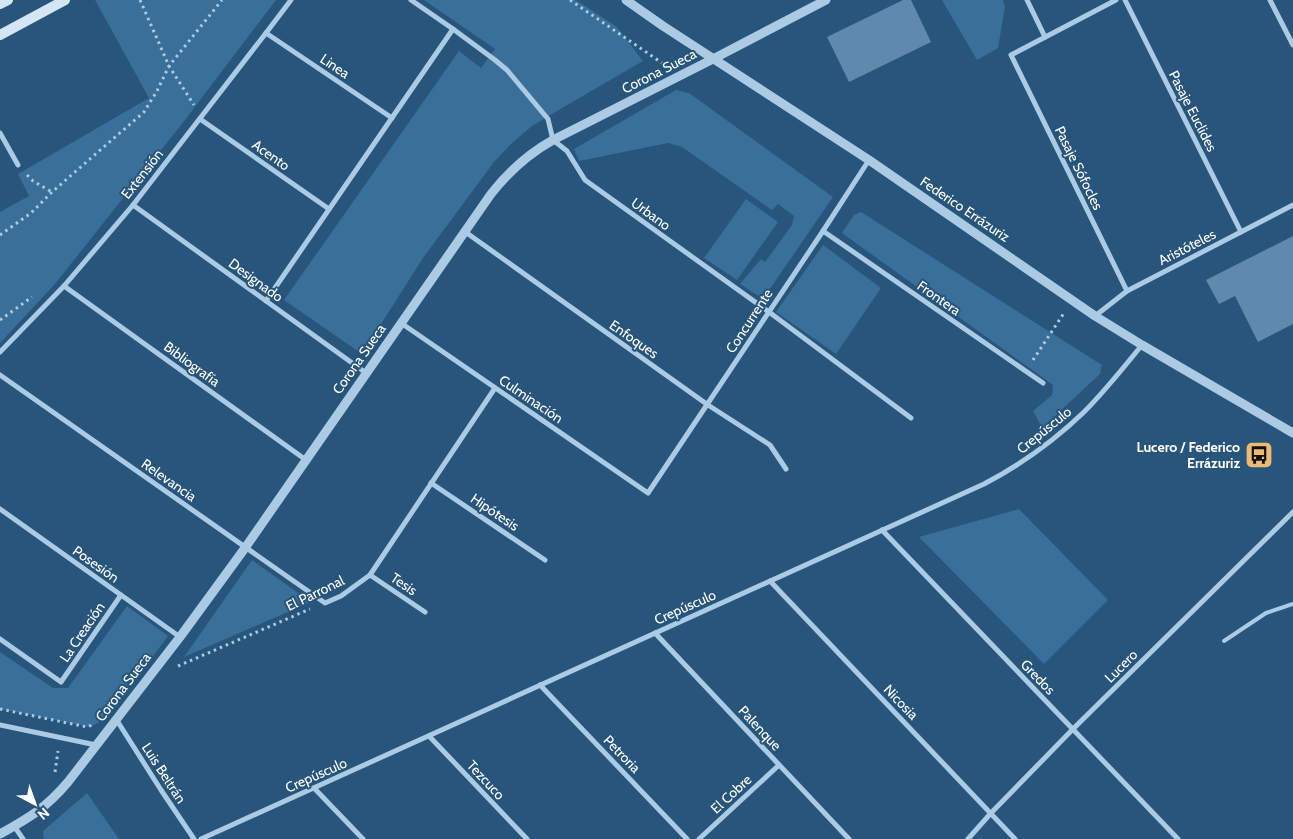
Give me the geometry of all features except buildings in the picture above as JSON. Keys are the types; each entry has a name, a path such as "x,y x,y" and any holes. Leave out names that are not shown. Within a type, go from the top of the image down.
{"main road":[{"path":"0,4 8,0"},
{"path":"0,35 65,0"}],"street":[{"name":"Extensión","path":"0,352 64,286 133,205 291,0"},
{"name":"Urbano","path":"412,0 507,70 548,119 553,140 567,151 585,180 769,312 911,418"},
{"name":"Federico Errázuriz","path":"626,0 869,160 1095,316 1293,433"},
{"name":"Corona Sueca","path":"0,834 38,812 59,793 180,637 245,548 504,177 535,150 553,140 826,0"},
{"path":"1027,0 1045,37 1116,0"},
{"name":"Pasaje Euclides","path":"1125,0 1241,232"},
{"path":"1270,0 1293,45"},
{"path":"266,301 453,29"},
{"name":"Linea","path":"266,33 392,118"},
{"name":"Pasaje Sófocles","path":"1045,37 1011,55 1126,291"},
{"name":"Acento","path":"200,119 329,209"},
{"path":"0,133 18,165"},
{"name":"Concurrente","path":"648,493 869,160"},
{"name":"Designado","path":"133,205 366,373"},
{"name":"Aristóteles","path":"1095,316 1126,291 1293,205"},
{"name":"Frontera","path":"823,231 1043,383"},
{"name":"Enfoques","path":"464,232 708,405 770,445 786,469"},
{"name":"Bibliografía","path":"64,286 306,460"},
{"name":"Culminación","path":"401,323 648,493"},
{"name":"Crepúsculo","path":"201,839 984,484 1027,459 1083,413 1142,345"},
{"name":"Relevancia","path":"0,375 324,603"},
{"name":"El Parronal","path":"324,603 341,596 370,575 495,388"},
{"name":"Hipótesis","path":"431,483 545,560"},
{"name":"Posesión","path":"0,509 180,637"},
{"name":"Lucero","path":"968,839 1073,729 1293,512"},
{"name":"Gredos","path":"882,530 1178,839"},
{"name":"Tesis","path":"370,575 425,612"},
{"name":"Nicosia","path":"770,581 1015,839"},
{"name":"La Creación","path":"0,639 62,682 121,595"},
{"name":"Palenque","path":"655,633 849,839"},
{"name":"Petroria","path":"540,685 687,839"},
{"name":"Luis Beltrán","path":"116,719 194,839"},
{"path":"0,724 96,744"},
{"name":"Tezcuco","path":"429,736 527,839"},
{"name":"El Cobre","path":"699,839 779,765"},
{"path":"314,788 363,839"},
{"path":"14,826 23,839"}],"lane":[{"path":"1224,642 1266,613 1293,604"}],"path":[{"path":"140,0 169,66 194,105"},
{"path":"0,235 31,213 52,192 144,112 169,66 222,0"},
{"path":"570,0 680,76"},
{"path":"18,165 32,181 52,192"},
{"path":"0,320 37,294"},
{"path":"1026,371 1073,300"},
{"name":"El Parronal","path":"172,669 324,603"},
{"path":"0,709 87,727 99,722"},
{"path":"58,747 54,784 59,793"}],"shaded area":[{"path":"95,0 276,0 185,120 55,284 0,343 0,212 29,196 18,174 149,98"},
{"path":"424,0 576,0 617,27 643,61 532,126 512,143 494,162 423,258 362,354 284,300 459,51 481,68 495,49"},
{"path":"942,0 1003,0 1005,7 998,48 977,60"},
{"path":"676,90 689,93 833,197 763,299 740,284 761,259 765,262 792,225 794,216 778,204 772,210 682,147 668,143 579,161 574,149"},
{"path":"746,199 778,222 737,280 704,258"},
{"path":"861,212 1102,365 1100,374 1042,428 1033,411 1052,395 1053,385 842,233 854,215"},
{"path":"823,245 881,288 836,354 776,312"},
{"path":"1019,509 1108,600 1044,664 919,537"},
{"path":"252,560 311,602 184,657"},
{"path":"127,606 168,636 107,718 90,727 0,709 0,652 53,688 68,688"},
{"path":"87,793 119,839 44,839 43,831"}],"place":[{"name":"Lucero / Federico Errázuriz","path":"1259,455"}]}
